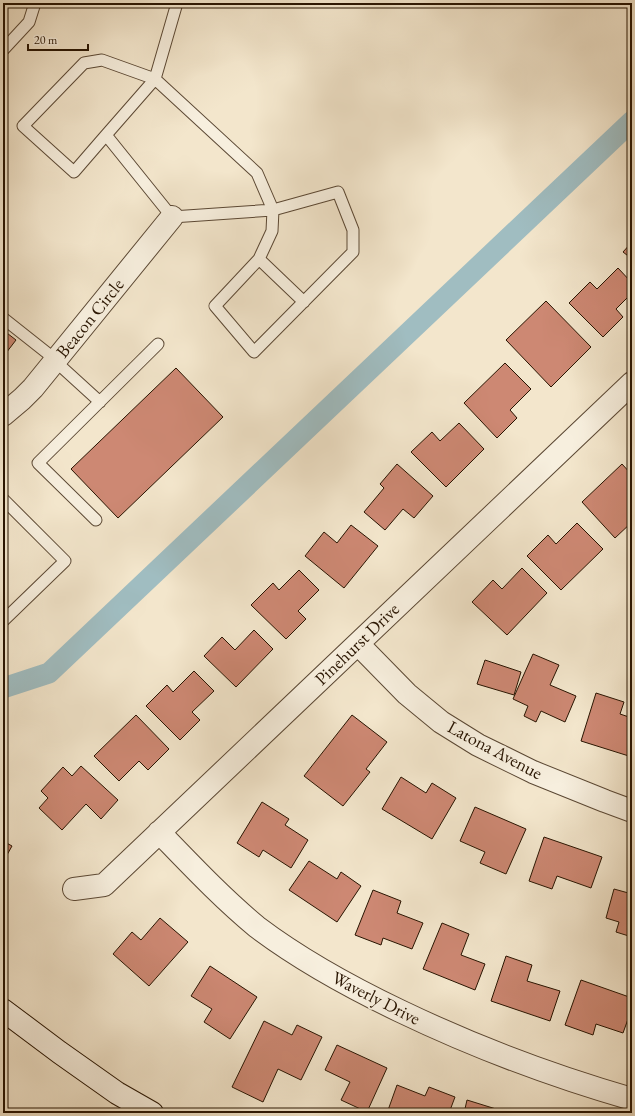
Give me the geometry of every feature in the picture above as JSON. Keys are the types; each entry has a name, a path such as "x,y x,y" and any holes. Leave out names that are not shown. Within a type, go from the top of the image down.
{"street":[{"name":"Beacon Circle","path":"3,415 22,399 56,360 172,218"},
{"name":"Pinehurst Drive","path":"74,889 104,885 632,383"},
{"name":"Latona Avenue","path":"358,644 406,694 441,722 478,745 533,772 632,811"},
{"name":"Waverly Drive","path":"159,832 227,901 258,927 306,962 357,990 434,1027 512,1059 592,1087 632,1098"},
{"path":"3,1010 117,1093 152,1113"}],"lane":[{"path":"3,50 30,22 35,3"},
{"path":"106,135 172,218 274,210 338,192 353,230 353,252 254,352 215,306 259,259 272,231 274,210 257,173 155,79 102,60 84,63 23,126 74,172 106,135 155,79 177,3"},
{"path":"259,259 304,302"},
{"path":"3,318 56,360 100,402"},
{"path":"96,520 38,463 158,344"},
{"path":"3,499 65,561 3,621"}],"building":[{"path":"632,242 632,259 623,252"},
{"path":"618,268 632,283 632,293 616,309 623,317 603,337 569,303 590,282 597,289"},
{"path":"546,301 591,347 551,387 506,340"},
{"path":"3,330 16,340 3,357"},
{"path":"505,363 531,389 510,410 517,418 497,438 464,403"},
{"path":"176,368 223,417 118,518 71,469"},
{"path":"459,423 484,449 446,487 411,452 432,432 440,441"},
{"path":"397,464 433,496 414,518 403,509 385,530 364,512 384,488 380,484"},
{"path":"622,464 632,475 632,509 629,512 632,515 632,522 615,538 582,502"},
{"path":"577,523 603,549 561,590 527,556 548,535 556,544"},
{"path":"351,525 378,546 344,588 305,556 324,532 337,543"},
{"path":"522,568 547,593 507,635 472,602 493,580 502,589"},
{"path":"299,570 319,590 298,611 306,619 286,639 251,605 273,583 279,590"},
{"path":"254,630 273,649 236,687 204,656 222,637 235,650"},
{"path":"533,654 559,665 550,685 576,696 565,722 541,711 536,722 524,716 528,706 513,699"},
{"path":"485,660 521,672 514,695 477,684"},
{"path":"194,671 214,691 192,712 200,720 180,740 146,706 167,685 173,692"},
{"path":"596,693 624,702 620,714 632,718 632,757 581,741"},
{"path":"136,715 169,749 148,770 139,761 119,781 94,756"},
{"path":"352,715 387,742 366,769 370,772 343,806 304,776"},
{"path":"81,766 118,800 101,819 86,804 62,830 39,808 48,798 41,791 63,767 72,776"},
{"path":"401,777 426,793 432,783 456,798 432,839 382,809"},
{"path":"262,802 289,819 285,825 308,840 291,868 263,850 259,857 237,843"},
{"path":"475,807 526,829 506,874 480,863 485,852 460,841"},
{"path":"544,837 602,857 591,888 557,876 552,889 529,881"},
{"path":"3,841 12,846 3,862"},
{"path":"309,861 337,879 341,872 361,886 337,922 289,890"},
{"path":"614,889 632,894 632,937 616,932 619,922 606,918"},
{"path":"373,890 401,901 397,913 423,923 412,949 383,938 381,945 355,935"},
{"path":"160,918 188,942 149,986 113,954 132,932 141,940"},
{"path":"442,923 469,934 461,955 485,964 475,990 423,969"},
{"path":"506,956 532,965 527,981 560,991 550,1021 491,1001"},
{"path":"210,966 257,997 230,1039 204,1022 212,1009 191,996"},
{"path":"581,980 632,998 632,1008 623,1033 596,1024 593,1035 565,1025"},
{"path":"264,1021 292,1035 297,1025 322,1037 301,1080 278,1069 263,1102 232,1087"},
{"path":"337,1045 387,1068 367,1112 341,1100 350,1082 325,1070"},
{"path":"397,1085 425,1096 429,1087 455,1097 449,1113 387,1113"},
{"path":"467,1100 496,1109 495,1113 464,1113"}],"waterway":[{"path":"3,688 49,673 632,121"}]}
